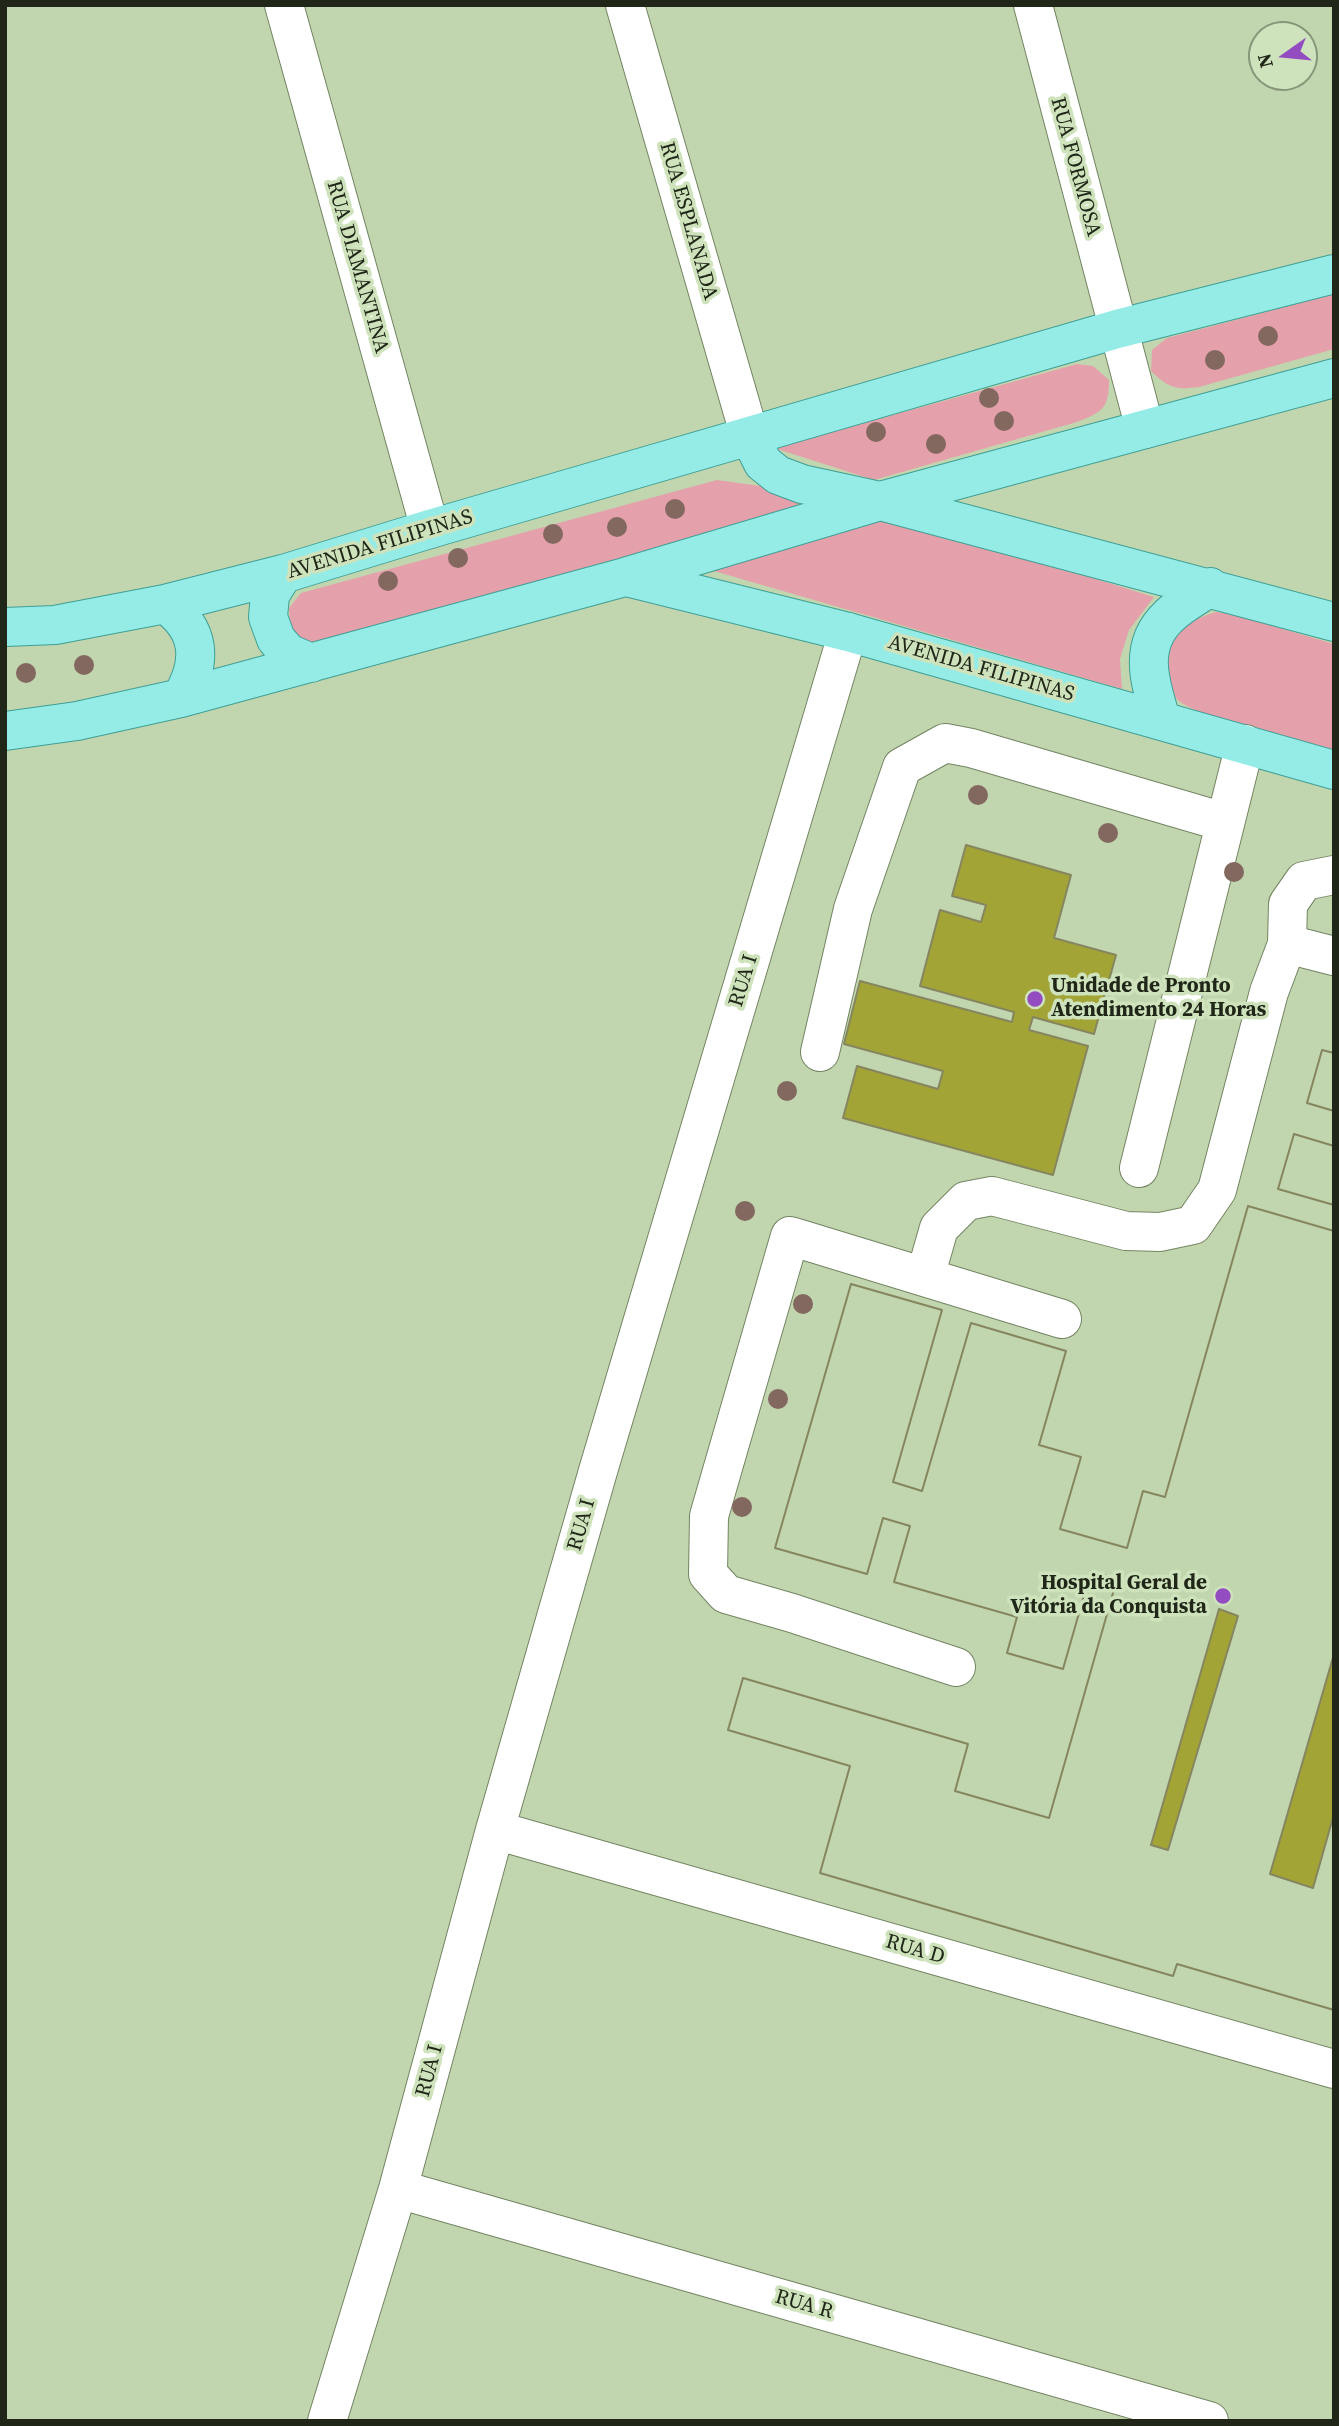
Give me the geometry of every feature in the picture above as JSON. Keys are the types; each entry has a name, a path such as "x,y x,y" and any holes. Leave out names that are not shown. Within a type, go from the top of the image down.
{"main road":[{"name":"AVENIDA FILIPINAS","path":"5,627 55,625 165,604 284,574 430,529 1117,330 1334,274"},
{"name":"AVENIDA FILIPINAS","path":"5,731 77,721 181,698 625,577 880,500 1334,378"},
{"name":"AVENIDA FILIPINAS","path":"750,437 763,463 778,475 802,484 880,500 1334,622"},
{"path":"284,574 270,595 268,617 276,639 288,653 311,663"},
{"name":"AVENIDA FILIPINAS","path":"625,577 848,632 1334,770"},
{"path":"1161,719 1149,676 1151,640 1169,616 1210,587"},
{"path":"165,604 181,615 192,635 196,650 191,681 181,698"}],"street":[{"name":"RUA DIAMANTINA","path":"284,5 430,529"},
{"name":"RUA ESPLANADA","path":"625,5 750,437"},
{"name":"RUA FORMOSA","path":"1033,5 1145,429"},
{"name":"RUA I","path":"327,2421 398,2189 495,1830 601,1458 848,632"},
{"path":"820,1052 852,909 902,767 945,743 971,748 1224,822"},
{"path":"1139,1168 1245,744"},
{"path":"925,1278 939,1228 967,1200 992,1196 1126,1231 1160,1232 1193,1225 1217,1190 1269,992 1287,944 1288,904 1304,881 1334,875"},
{"path":"1287,944 1334,956"},
{"path":"956,1667 726,1594 708,1574 709,1516 790,1236 1062,1319"},
{"name":"RUA D","path":"495,1830 1334,2069"},
{"name":"RUA R","path":"398,2189 1209,2421"}],"shaded area":[{"path":"1334,294 1334,349 1199,387 1173,386 1151,371 1152,350 1167,338"},
{"path":"1077,364 1093,366 1109,380 1108,397 1102,408 1093,415 1077,422 874,480 774,448"},
{"path":"717,480 774,488 816,509 324,651 291,632 289,608 301,593"},
{"path":"888,515 1154,597 1129,630 1120,659 1122,689 693,565"},
{"path":"1216,612 1232,614 1334,644 1334,752 1225,721 1203,713 1176,698 1167,669 1171,643 1187,626"}],"building":[{"name":"Unidade de Pronto Atendimento 24 Horas","path":"966,845 1071,875 1054,938 1116,955 1094,1034 1033,1017 1029,1030 1088,1046 1053,1175 843,1118 857,1066 938,1089 943,1071 844,1044 860,981 1012,1022 1014,1012 920,986 940,910 981,922 986,905 952,896"},
{"path":"1322,1050 1334,1053 1334,1111 1307,1103"},
{"path":"1322,1050 1334,1053 1334,1111 1307,1103"},
{"path":"1294,1134 1334,1146 1334,1205 1278,1189"},
{"path":"1294,1134 1334,1146 1334,1205 1278,1189"},
{"name":"Hospital Geral de Vitória da Conquista","path":"1248,1206 1334,1231 1334,1654 1270,1874 1313,1888 1334,1814 1334,2010 1177,1964 1173,1976 820,1873 850,1766 728,1730 743,1678 968,1744 955,1791 1049,1818 1117,1579 1091,1571 1063,1669 1007,1653 1017,1617 894,1582 910,1526 883,1518 867,1574 775,1548 851,1284 942,1310 893,1482 922,1491 971,1323 1066,1351 1039,1445 1081,1457 1060,1529 1127,1548 1143,1491 1165,1497","holes":["1219,1609 1238,1616 1168,1850 1151,1845"]},
{"name":"Hospital Geral de Vitória da Conquista","path":"1248,1206 1334,1231 1334,2010 1177,1964 1173,1976 820,1873 850,1766 728,1730 743,1678 968,1744 955,1791 1049,1818 1117,1579 1091,1571 1063,1669 1007,1653 1017,1617 894,1582 910,1526 883,1518 867,1574 775,1548 851,1284 942,1310 893,1482 922,1491 971,1323 1066,1351 1039,1445 1081,1457 1060,1529 1127,1548 1143,1491 1165,1497"}],"place":[{"name":"Unidade de Pronto Atendimento 24 Horas","path":"1035,999"},
{"name":"Hospital Geral de Vitória da Conquista","path":"1223,1596"}]}
